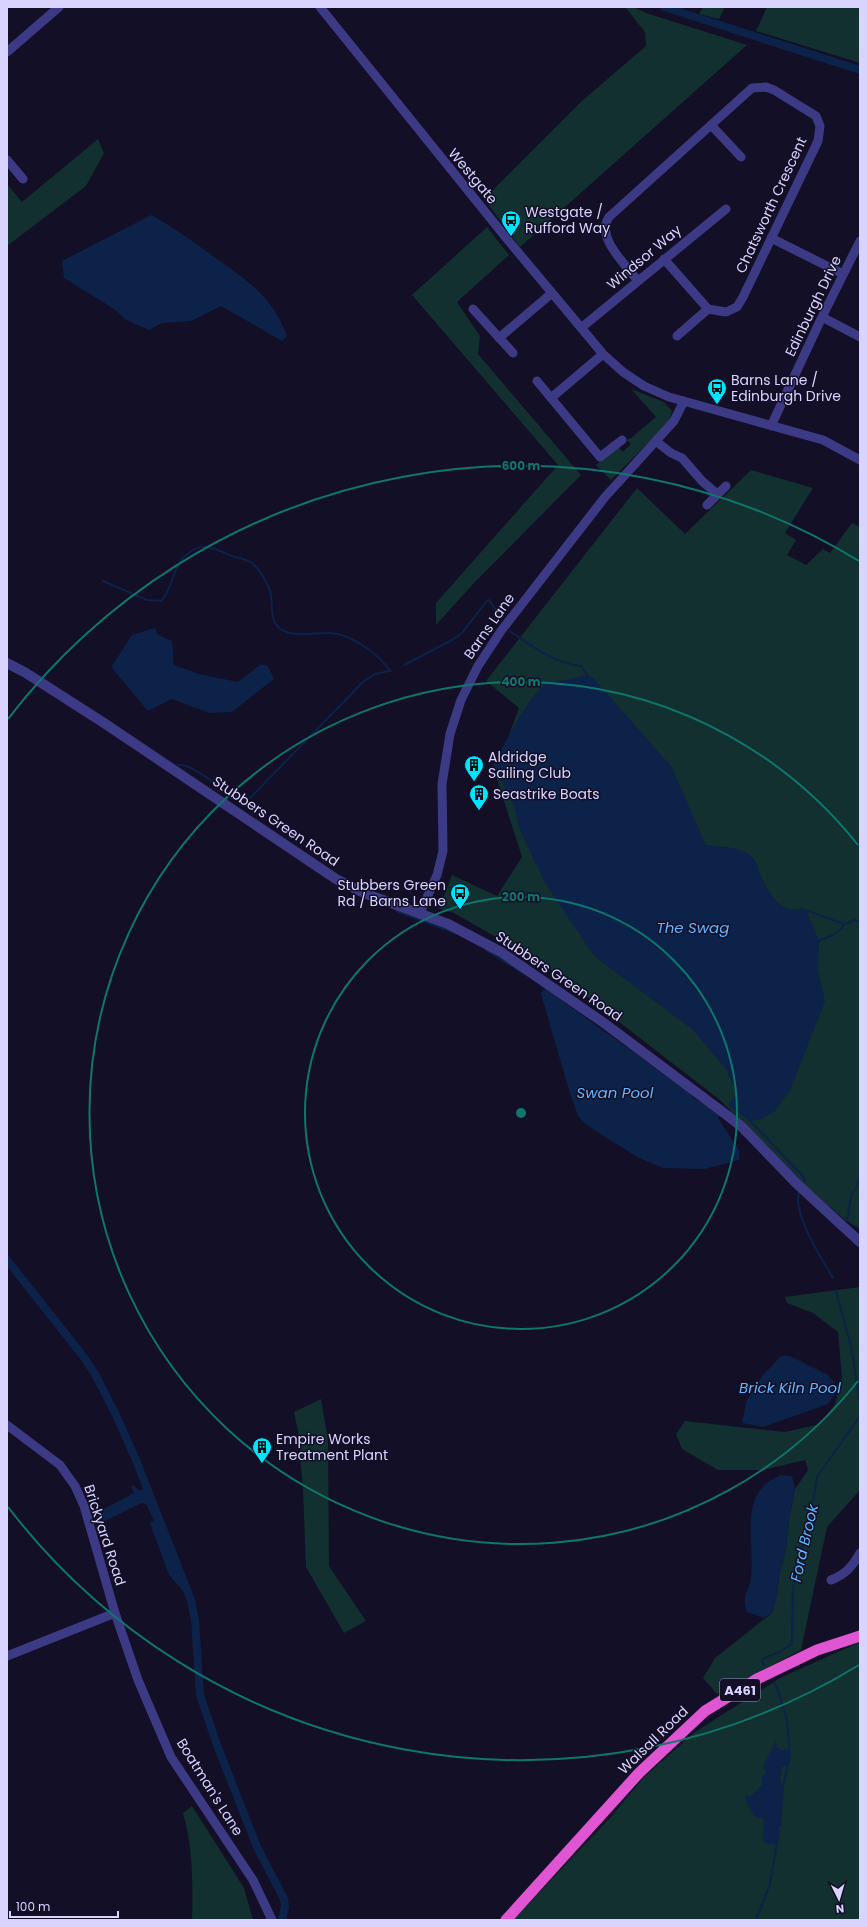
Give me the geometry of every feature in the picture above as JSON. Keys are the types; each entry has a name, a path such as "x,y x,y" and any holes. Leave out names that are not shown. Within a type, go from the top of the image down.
{"highway":[{"name":"Walsall Road","path":"506,1920 639,1773 705,1711 757,1679 817,1650 860,1636"}],"street":[{"path":"7,52 59,7"},
{"name":"Westgate","path":"320,7 427,142 603,354 634,380 669,397 684,401"},
{"name":"Chatsworth Crescent","path":"638,281 607,240 604,231 606,221 752,88 759,87 774,90 811,113 820,122 818,141 743,298 737,307 726,312 708,309"},
{"path":"711,125 741,157"},
{"path":"7,160 23,179"},
{"name":"Windsor Way","path":"581,328 726,209"},
{"path":"771,238 843,274"},
{"name":"Edinburgh Drive","path":"771,426 822,317 860,241"},
{"path":"664,259 708,309 678,337"},
{"path":"499,338 552,293"},
{"path":"473,309 513,353"},
{"path":"822,317 860,337"},
{"path":"551,398 603,354"},
{"path":"537,381 600,457 622,440"},
{"path":"684,401 823,440 860,460"},
{"name":"Barns Lane","path":"420,913 440,865 443,851 441,798 444,768 455,716 468,683 501,631 596,508 616,484 657,442 674,421 684,401"},
{"path":"657,442 663,448 682,458 702,481 717,494"},
{"path":"707,505 726,486"},
{"name":"Stubbers Green Road","path":"7,663 26,673 104,723 336,879 364,893 448,924 486,943 537,975 728,1116 742,1128 804,1191 859,1239"},
{"name":"Brickyard Road","path":"7,1425 60,1465 75,1486 84,1506 115,1613 138,1680"},
{"path":"830,1580 842,1576 850,1569 859,1555"},
{"path":"7,1656 115,1613"},
{"name":"Boatman's Lane","path":"138,1680 171,1757 253,1880 272,1920"}],"green space":[{"path":"625,7 633,7 646,13 747,45 520,247 484,199 583,100 646,46 645,32"},
{"path":"703,7 725,7 719,19 699,14"},
{"path":"767,7 860,7 860,63 756,31"},
{"path":"98,139 104,153 86,186 7,246 7,184 22,202"},
{"path":"487,227 509,255 457,302 480,336 478,354 581,475 474,583 436,625 436,603 558,465 412,295"},
{"path":"631,389 664,402 672,411 669,422 611,480 596,465 618,447 623,452 631,444 626,440 631,438 656,417"},
{"path":"751,470 813,488 785,533 796,540 787,555 806,565 823,549 830,553 852,523 860,527 860,1229 845,1220 800,1181 720,1100 548,967 454,913 439,909 452,875 497,896 522,857 495,773 519,708 486,681 637,488 685,534"},
{"path":"860,1287 860,1490 827,1527 801,1650 717,1694 703,1678 715,1658 772,1613 786,1549 789,1519 795,1489 808,1470 805,1460 763,1470 718,1470 682,1449 676,1434 685,1421 785,1432 820,1424 835,1404 842,1378 838,1332 813,1313 787,1303 785,1297"},
{"path":"321,1399 328,1440 329,1566 366,1621 344,1633 306,1567 303,1490 298,1431 294,1412"},
{"path":"860,1642 860,1920 513,1920 610,1818 644,1777 695,1732 780,1678"},
{"path":"192,1806 244,1888 253,1920 192,1920 191,1853 183,1813"}],"water":[{"path":"151,215 167,224 247,281 266,299 274,310 287,336 282,341 221,306 191,321 162,323 149,330 126,320 114,309 64,278 62,261"},
{"path":"155,628 158,635 172,641 174,665 199,674 238,682 261,664 268,666 274,679 232,712 209,713 172,699 148,711 111,667 132,635"},
{"name":"The Swag","path":"587,675 593,678 671,766 706,845 738,849 750,855 754,859 768,890 782,906 795,909 803,908 806,910 819,941 818,969 825,1001 790,1090 775,1111 762,1119 750,1121 728,1105 737,1092 726,1069 692,1029 594,956 545,883 519,828 514,806 493,765 523,711 547,682 557,682"},
{"name":"Swan Pool","path":"546,989 693,1095 692,1097 721,1114 718,1118 739,1150 739,1160 705,1169 663,1168 637,1157 585,1124 578,1116 569,1090 541,994 542,991"},
{"name":"Brick Kiln Pool","path":"781,1356 790,1356 828,1375 835,1383 836,1392 828,1404 763,1427 742,1423 746,1402 762,1376"},
{"path":"781,1475 792,1476 795,1489 789,1519 786,1549 779,1576 777,1595 772,1613 764,1618 747,1612 745,1606 745,1597 750,1583 752,1563 751,1518 753,1505 758,1493 767,1482"},
{"path":"134,1485 139,1491 147,1487 191,1600 169,1575 150,1523 154,1521 146,1504 141,1503 103,1522 98,1512 134,1493 131,1487"},
{"path":"776,1740 777,1748 783,1751 785,1748 790,1752 788,1765 782,1767 780,1781 783,1786 777,1845 765,1843 762,1837 764,1834 764,1821 762,1818 754,1816 746,1801 745,1795 751,1796 762,1785 762,1776 766,1773 763,1765"}],"waterway":[{"path":"664,7 860,70"},
{"path":"103,581 147,600 161,601 168,591 177,566 185,556 197,548 214,548 232,556 248,560 257,568 264,578 271,593 274,622 282,630 294,634 330,633 347,637 372,652 391,671"},
{"path":"404,665 452,640 462,633 489,600 500,617"},
{"path":"510,631 552,658 581,666 587,675"},
{"path":"178,765 186,766 195,770 234,796 243,799 250,798 364,681 375,674 389,671"},
{"path":"806,910 844,924"},
{"path":"396,911 455,933"},
{"name":"Ford Brook","path":"819,941 840,930 844,924 855,920 860,922"},
{"path":"486,950 524,974"},
{"path":"750,1121 804,1177 805,1180 803,1184"},
{"name":"Ford Brook","path":"845,1220 848,1218 851,1195 858,1185 860,1178"},
{"name":"Ford Brook","path":"800,1190 798,1199 799,1210 803,1222 815,1247 833,1278"},
{"path":"7,1260 83,1356 95,1374 116,1415 136,1460 191,1600 195,1620 200,1695 217,1745 257,1847 284,1899 285,1907 282,1920"},
{"name":"Ford Brook","path":"836,1291 851,1346 860,1403"},
{"name":"Ford Brook","path":"764,1666 762,1659 782,1651 792,1643 793,1587 811,1514 817,1477 860,1416"},
{"path":"774,1682 779,1693 787,1721 790,1756 783,1786 780,1826"},
{"path":"756,1920 770,1884 779,1831"}],"place":[{"name":"Westgate / Rufford Way","path":"511,237"},
{"name":"Barns Lane / Edinburgh Drive","path":"717,405"},
{"name":"Aldridge Sailing Club","path":"474,782"},
{"name":"Seastrike Boats","path":"479,811"},
{"name":"Stubbers Green Rd / Barns Lane","path":"460,910"},
{"name":"Empire Works Treatment Plant","path":"262,1464"}]}
